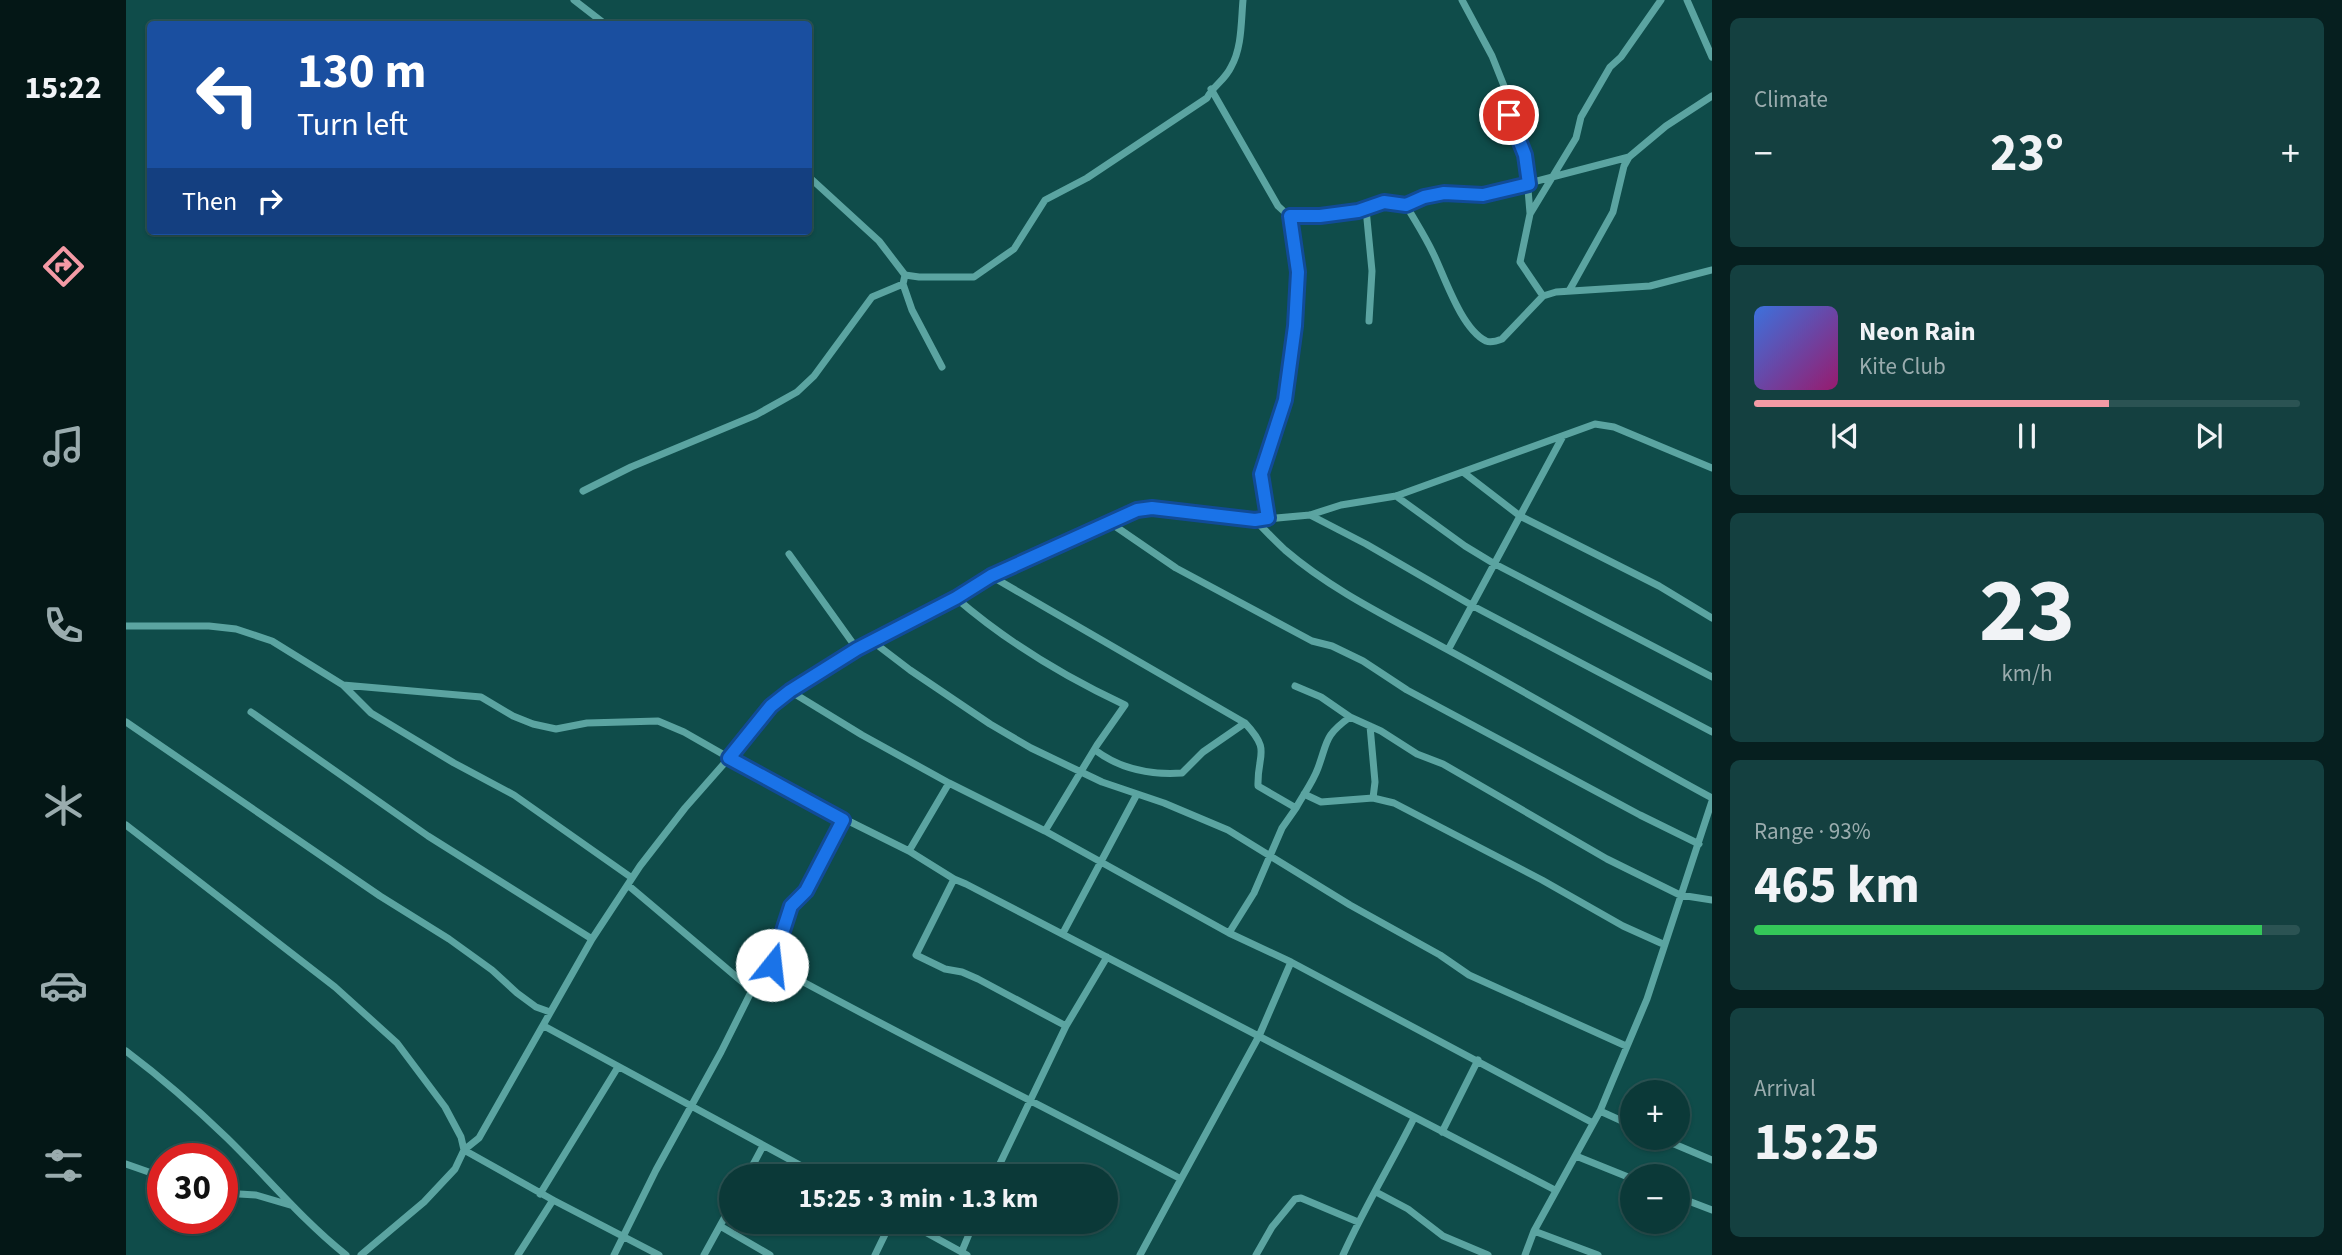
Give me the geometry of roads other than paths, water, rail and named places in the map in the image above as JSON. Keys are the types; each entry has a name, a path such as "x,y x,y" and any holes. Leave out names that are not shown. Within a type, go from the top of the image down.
{"street":[{"path":"574,0 601,21"},
{"path":"812,180 879,241 905,275 974,277 1014,249 1045,200 1087,178 1207,98 1211,89 1223,80 1237,53 1243,0"},
{"path":"1462,0 1492,56 1506,91 1509,115 1525,155 1530,214 1520,262 1544,296"},
{"path":"1530,214 1576,138 1581,117 1610,67 1621,57 1661,0"},
{"path":"1687,0 1712,57"},
{"path":"1211,89 1278,206 1290,216 1320,216 1366,209 1384,202 1406,205 1434,195 1483,195 1629,157"},
{"path":"1569,291 1613,212 1624,166 1629,157 1666,125 1712,96"},
{"path":"1406,205 1434,253 1449,293 1476,332 1486,341 1502,339 1544,296 1556,292 1650,286 1712,270"},
{"path":"1366,209 1372,271 1369,321"},
{"path":"1268,518 1261,474 1285,400 1295,326 1298,272 1290,216"},
{"path":"905,275 903,284 912,310 942,367"},
{"path":"583,491 631,467 756,415 797,392 814,376 872,297 903,284"},
{"path":"361,1255 424,1202 455,1169 464,1150 479,1138 592,939 632,878 685,808 771,706 857,649 956,598 991,576 1137,510 1152,508 1255,520 1310,515 1341,505 1396,496 1595,424 1614,427 1712,468"},
{"path":"1448,650 1563,436"},
{"path":"1463,472 1520,516 1659,586 1712,618"},
{"path":"1396,496 1493,563 1712,677"},
{"path":"1310,515 1474,606 1712,732"},
{"path":"1255,520 1284,549 1318,575 1376,612 1712,800 1647,999 1600,1111 1555,1190 1525,1255"},
{"path":"1109,522 1175,568 1210,584 1312,641 1332,646 1363,661 1407,690 1699,844"},
{"path":"789,554 857,649"},
{"path":"991,576 1245,723 1261,744 1258,786 1296,808"},
{"path":"956,598 991,628 1023,650 1070,678 1125,705 1045,831"},
{"path":"126,626 209,626 236,629 272,641 343,685 371,713 514,795 632,878"},
{"path":"872,641 990,724 1031,748 1082,773 1228,830 1350,905 1440,955 1469,975 1626,1046"},
{"path":"343,685 481,697 513,716 556,729 587,723 658,721 684,732 843,820 909,851 954,880 1063,933 1555,1190"},
{"path":"1295,686 1321,697 1350,717 1417,754 1443,764 1587,848 1680,895 1712,900"},
{"path":"790,691 862,736 949,783 1045,831 1229,933 1478,1060 1593,1123"},
{"path":"251,712 428,836 592,939"},
{"path":"1229,933 1254,893 1269,855 1318,768 1323,746 1332,732 1350,717"},
{"path":"126,722 380,896 449,939 536,1007 550,1012"},
{"path":"1096,750 1108,760 1133,769 1182,773 1203,752 1245,723"},
{"path":"1370,726 1375,782 1373,798"},
{"path":"909,851 949,783"},
{"path":"1063,933 1137,794"},
{"path":"1304,794 1313,800 1329,802 1373,798 1394,803 1542,880 1623,926 1663,944"},
{"path":"614,1255 752,990 769,976 791,906 806,891 843,820"},
{"path":"126,825 335,987 397,1043 445,1107 461,1137 464,1150 540,1194 659,1255"},
{"path":"954,880 916,955 945,969 978,979 1066,1026"},
{"path":"629,886 752,990"},
{"path":"1000,1164 1066,1026 1107,957"},
{"path":"1140,1255 1259,1036 1290,962"},
{"path":"772,965 1181,1179"},
{"path":"544,1026 797,1164"},
{"path":"126,1051 165,1080 228,1139 320,1234 346,1255"},
{"path":"1443,1132 1478,1060"},
{"path":"540,1194 618,1067"},
{"path":"1600,1111 1620,1120"},
{"path":"1343,1255 1414,1118"},
{"path":"753,1164 763,1146"},
{"path":"1688,1150 1712,1160"},
{"path":"1576,1156 1620,1174"},
{"path":"126,1164 147,1171"},
{"path":"1377,1192 1408,1209 1443,1236 1489,1255"},
{"path":"238,1194 256,1195 293,1206"},
{"path":"1256,1255 1272,1227 1295,1199 1301,1198 1358,1222"},
{"path":"518,1255 553,1200"},
{"path":"1690,1202 1712,1210"},
{"path":"704,1255 719,1228"},
{"path":"1534,1231 1598,1255"},
{"path":"734,1234 770,1255"},
{"path":"874,1255 885,1234"},
{"path":"929,1234 964,1253 970,1234"}]}
